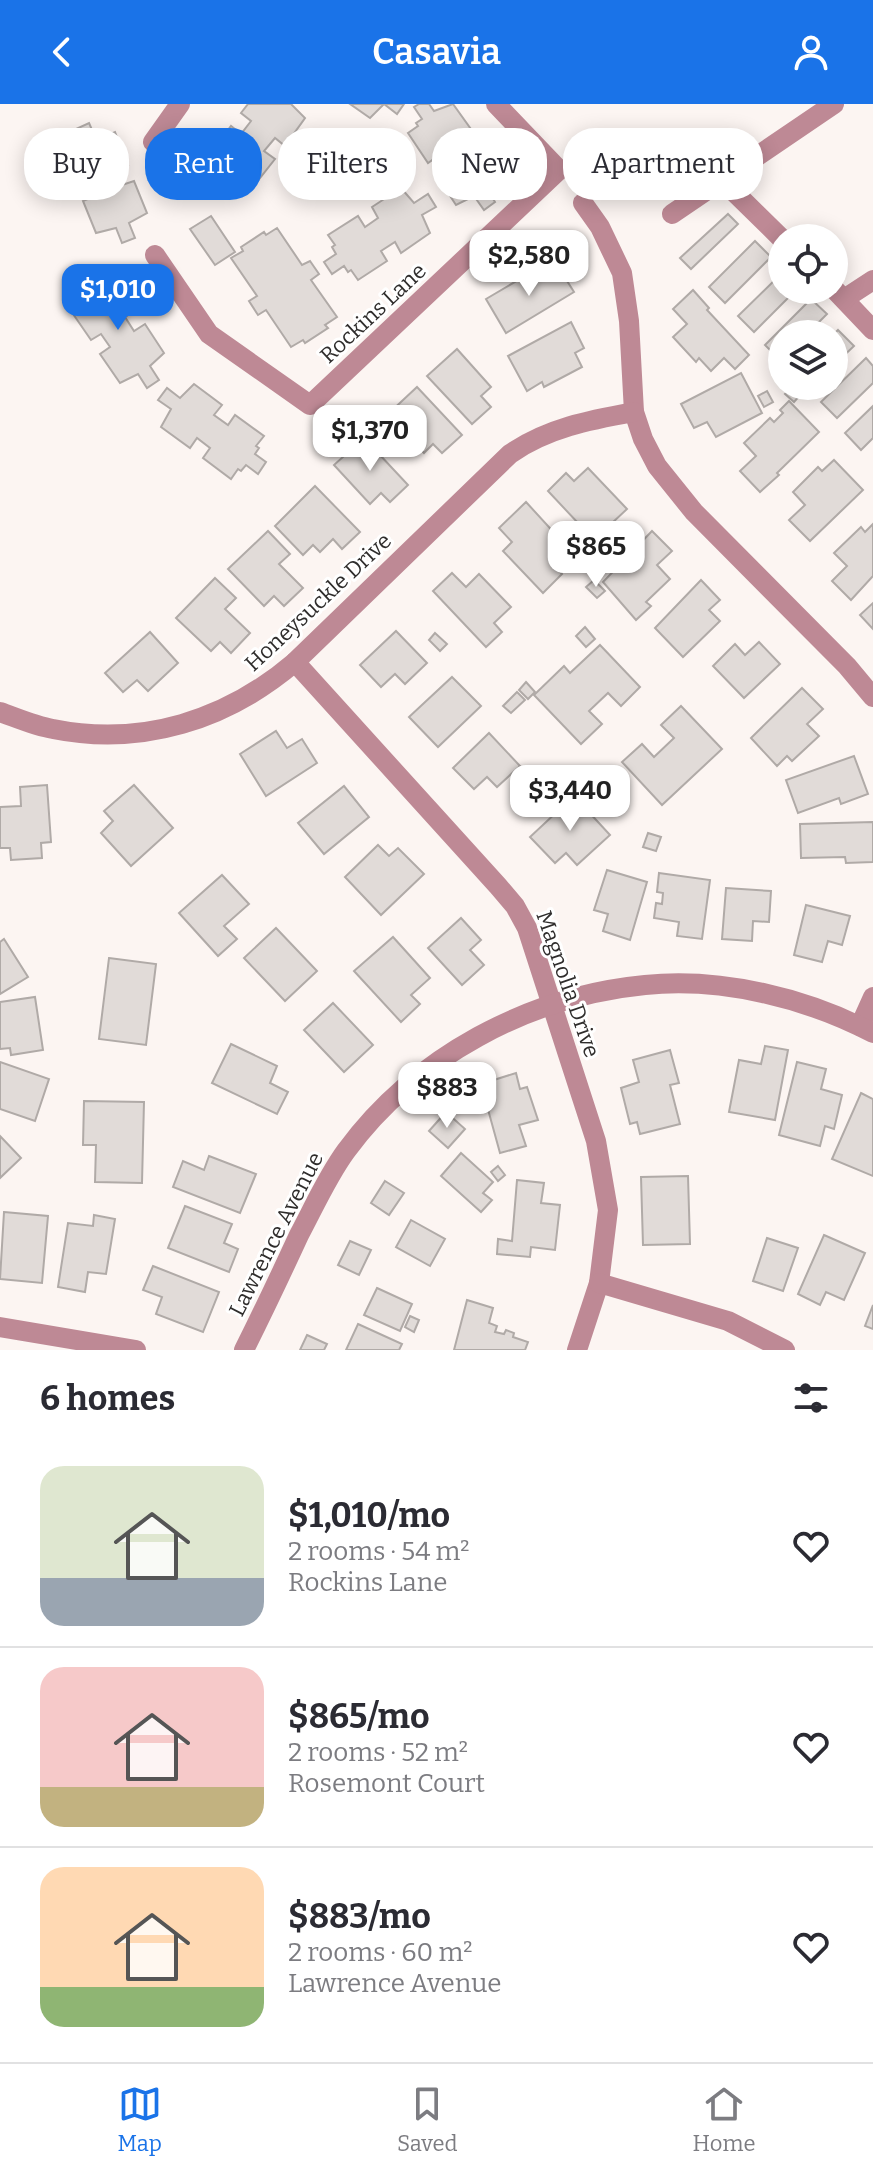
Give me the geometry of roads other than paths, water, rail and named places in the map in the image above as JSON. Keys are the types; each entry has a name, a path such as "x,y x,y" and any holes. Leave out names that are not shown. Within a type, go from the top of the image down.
{"street":[{"path":"163,128 180,104"},
{"name":"Rockins Lane","path":"155,255 209,334 310,405 559,170 496,104"},
{"path":"763,151 834,104"},
{"path":"672,214 692,200"},
{"path":"742,200 768,225"},
{"path":"583,203 600,227 622,273 629,321 634,412 657,466 694,512 847,666 873,697"},
{"path":"848,290 873,280"},
{"path":"848,304 873,330"},
{"name":"Honeysuckle Drive","path":"0,712 49,729 105,735 160,731 230,707 273,681 295,662 510,454 555,430 634,412"},
{"name":"Magnolia Drive","path":"295,662 515,906 527,928 599,1154 608,1210 599,1283 577,1350"},
{"name":"Lawrence Avenue","path":"244,1350 331,1175 346,1152 380,1111 419,1075 461,1046 510,1021 552,1006 646,984 725,987 789,1000 866,1030"},
{"path":"866,1030 873,997"},
{"path":"599,1283 728,1321 785,1350"},
{"path":"0,1327 136,1350"}]}
